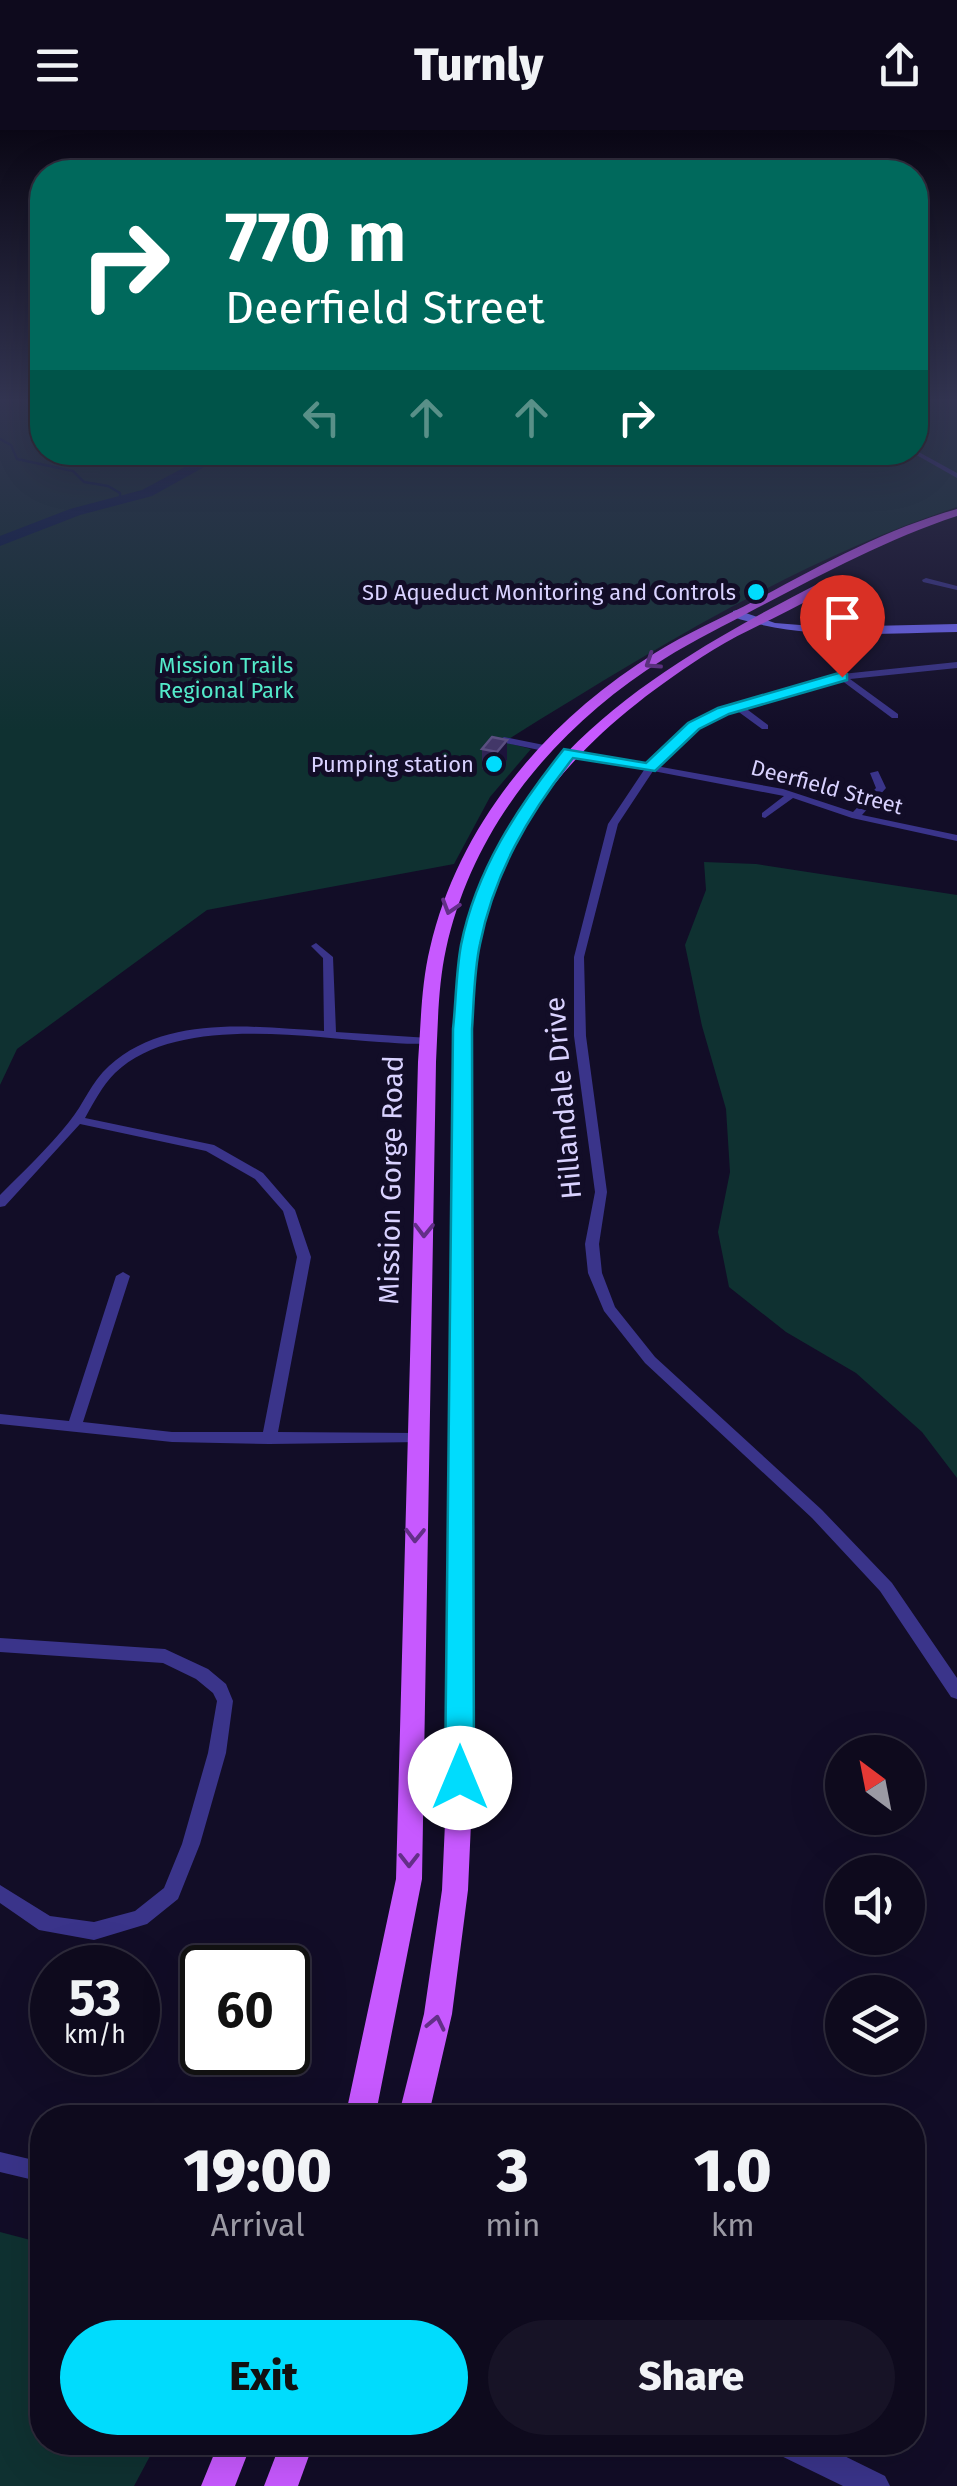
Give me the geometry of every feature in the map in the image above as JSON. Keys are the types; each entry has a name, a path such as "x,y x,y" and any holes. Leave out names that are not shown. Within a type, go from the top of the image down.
{"main road":[{"name":"Mission Gorge Road","path":"363,2105 409,1880 429,1041 438,947 455,889 477,842 510,790 544,748 650,662 878,541 957,512"},
{"path":"416,2105 438,2014 455,1890 460,1758 464,1001 470,946 485,891 505,846 535,796 569,752 672,668 897,546 957,524"},
{"path":"737,614 773,626 824,631 957,624"},
{"path":"218,2486 231,2455"},
{"path":"281,2486 293,2455"}],"street":[{"path":"926,580 957,588"},
{"name":"Hillandale Drive","path":"957,664 842,677 737,706 694,726 650,768 613,824 579,957 580,1036 601,1192 592,1244 595,1273 609,1308 650,1360 817,1514 886,1586 957,1692"},
{"path":"842,677 895,716"},
{"path":"737,706 766,727"},
{"path":"504,740 544,748"},
{"name":"Deerfield Street","path":"569,752 791,795 855,816 957,838"},
{"path":"855,816 881,788 875,772"},
{"path":"766,815 791,795"},
{"path":"316,946 328,957 330,1034"},
{"path":"0,1203 78,1120 100,1083 123,1060 150,1045 207,1031 429,1041"},
{"path":"78,1120 210,1148 259,1176 289,1210 304,1257 269,1439"},
{"path":"75,1424 123,1276"},
{"path":"0,1419 172,1436 418,1438"},
{"path":"0,1645 165,1656 202,1674 220,1689 224,1700 218,1753 191,1844 171,1893 140,1918 94,1931 46,1924 0,1893"},
{"path":"0,2162 30,2169"},
{"path":"810,2455 875,2486"}],"green space":[{"name":"Mission Trails Regional Park","path":"0,511 946,511 781,581 668,642 504,742 531,749 490,797 454,864 207,910 17,1049 0,1085"},
{"path":"704,862 756,864 957,895 957,1478 922,1432 856,1373 786,1332 729,1287 718,1232 730,1172 726,1109 702,1026 685,945 706,890"},
{"path":"0,2232 30,2240 30,2455 151,2455 134,2486 0,2486"}],"building":[{"path":"492,737 507,740 497,752 482,749"}],"waterway":[{"path":"0,541 79,511"}],"place":[{"name":"SD Aqueduct Monitoring and Controls","path":"756,592"},
{"name":"Pumping station","path":"494,764"}],"route":[{"path":"460,1778 462,1029 470,946 485,891 505,846 535,796 569,752 650,768 694,726 723,711 842,677"}]}
